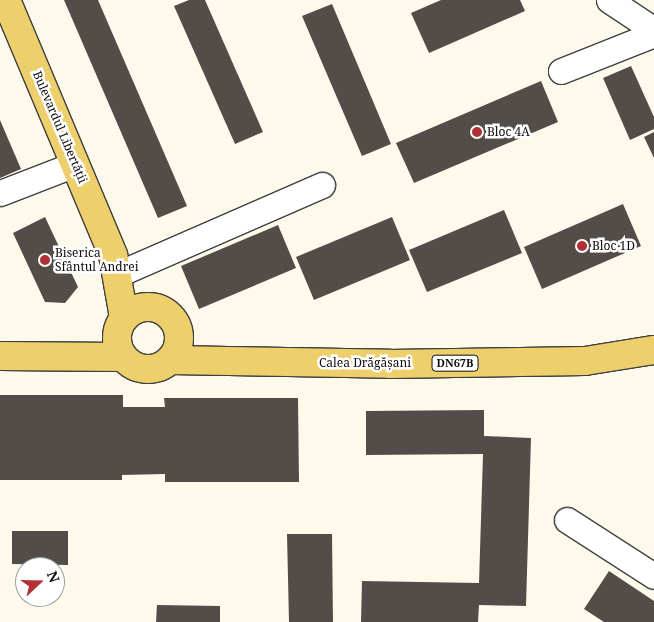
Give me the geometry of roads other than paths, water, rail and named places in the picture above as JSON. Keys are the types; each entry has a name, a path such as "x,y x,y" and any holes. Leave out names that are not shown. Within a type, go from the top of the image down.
{"main road":[{"name":"Bulevardul Libertății","path":"6,0 119,263 151,307"},
{"name":"Bulevardul Libertății","path":"119,263 122,336"},
{"path":"0,356 46,357 122,336 141,308 151,307 169,315 179,332 176,352 170,360 157,368 141,369 122,336"},
{"name":"Calea Drăgășani","path":"179,332 255,362"},
{"name":"Calea Drăgășani","path":"170,360 255,362 585,361 654,350"}],"street":[{"path":"609,0 654,30"},
{"path":"561,71 654,34"},
{"path":"0,193 75,164"},
{"path":"119,263 322,185"},
{"path":"567,520 654,576"}],"place":[{"name":"Bloc 4A","path":"477,132"},
{"name":"Bloc 1D","path":"582,246"},
{"name":"Biserica Sfântul Andrei","path":"45,260"}]}
